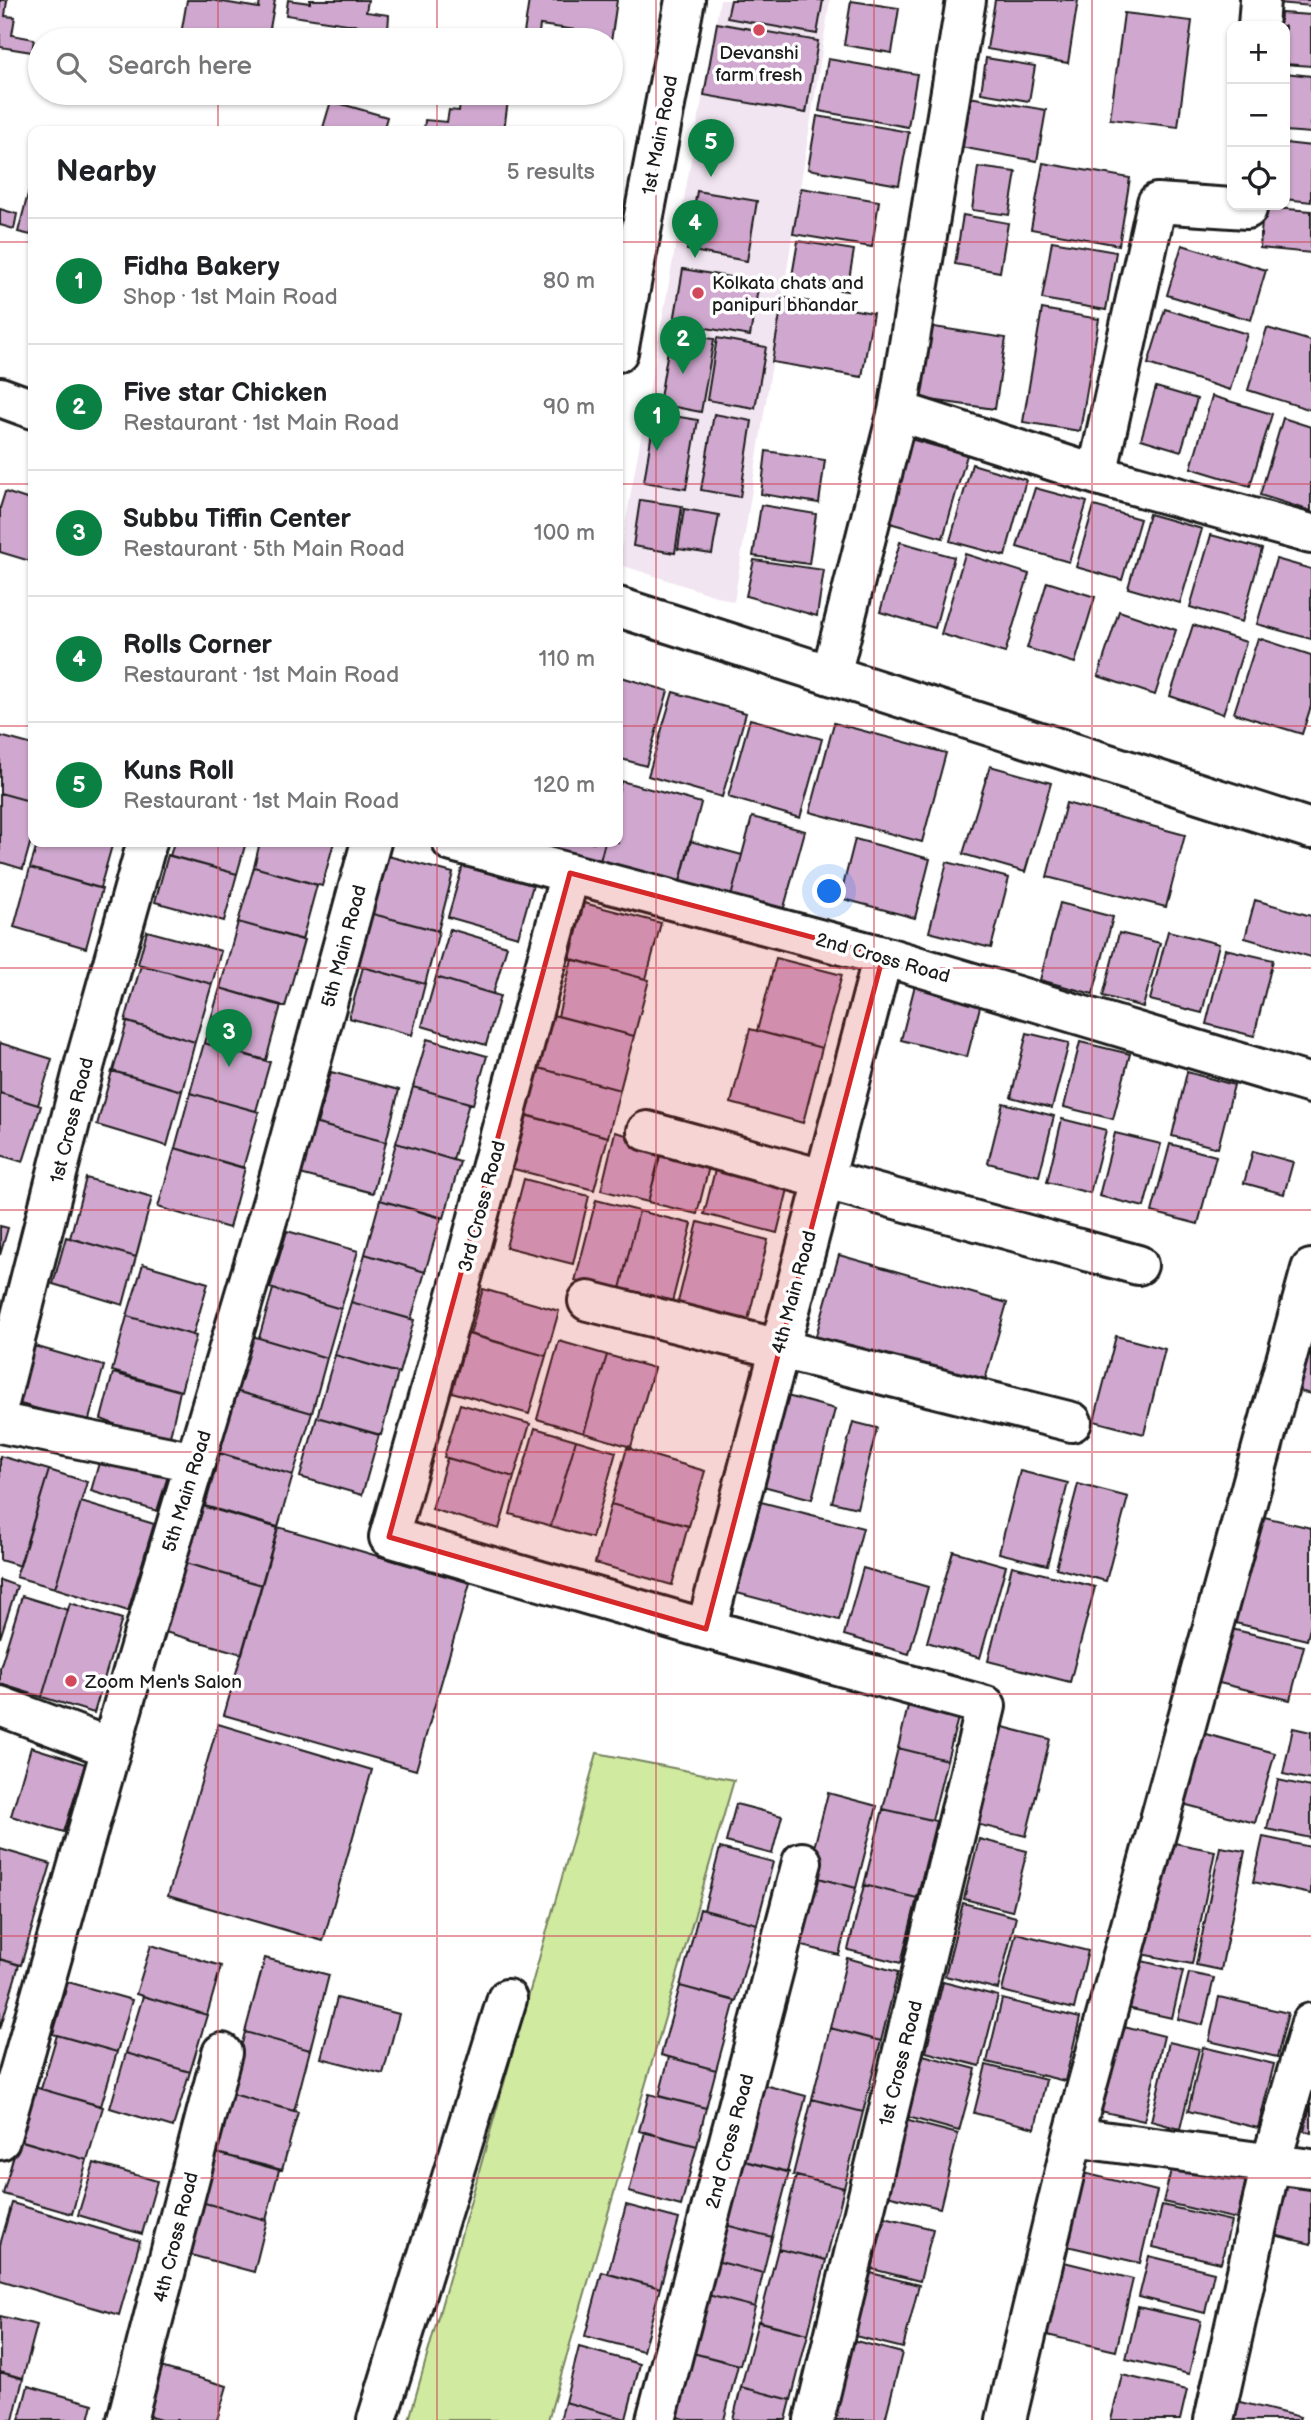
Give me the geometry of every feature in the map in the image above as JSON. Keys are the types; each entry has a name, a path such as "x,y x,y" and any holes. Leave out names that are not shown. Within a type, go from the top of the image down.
{"street":[{"name":"1st Main Road","path":"623,326 685,0"},
{"path":"831,676 898,411 966,0"},
{"path":"1258,21 1260,0"},
{"path":"1097,475 1157,203 1227,208"},
{"path":"0,397 28,407"},
{"path":"898,411 1097,475 1311,534"},
{"path":"623,609 1311,829"},
{"name":"1st Cross Road","path":"0,1399 85,1063 146,847"},
{"name":"5th Main Road","path":"0,2140 111,1748 276,1190 370,847"},
{"name":"2nd Cross Road","path":"471,847 883,956 1311,1084"},
{"name":"3rd Cross Road","path":"570,873 468,1257 388,1537 706,1629"},
{"name":"4th Main Road","path":"706,1629 883,956"},
{"path":"647,1131 1138,1265"},
{"path":"1006,2420 1073,2137 1311,1269"},
{"path":"588,1301 1072,1422"},
{"path":"0,1423 195,1462"},
{"name":"1st Cross Road","path":"706,1629 986,1706 814,2420"},
{"path":"0,1706 111,1748"},
{"name":"2nd Cross Road","path":"656,2420 802,1862"},
{"path":"377,2420 507,1998"},
{"path":"1213,2420 1271,2163 1311,2023"},
{"name":"4th Cross Road","path":"127,2420 222,2053"},
{"path":"1073,2137 1311,2169"}],"highlighted area":[{"path":"570,873 883,956 706,1629 389,1537"}],"shaded area":[{"path":"720,0 830,0 734,602 623,566 623,536"}],"green space":[{"path":"597,1753 734,1780 548,2420 409,2420"}],"building":[{"path":"0,0 7,0 5,16 15,17 12,35 28,38 28,51 0,47"},
{"path":"187,0 211,0 259,8 260,0 275,0 270,28 182,28"},
{"path":"288,0 310,3 310,0 368,0 366,12 389,15 388,28 374,28 286,15"},
{"path":"529,0 617,0 613,28 540,25 540,28 525,28"},
{"path":"731,0 823,0 817,34 727,18"},
{"path":"995,0 1078,0 1068,63 987,49"},
{"path":"1279,0 1311,0 1311,6 1278,3"},
{"path":"851,1 899,8 892,53 844,45"},
{"path":"1124,13 1192,21 1178,127 1110,119"},
{"path":"1281,13 1311,15 1311,66 1290,64 1290,21 1280,21"},
{"path":"717,23 818,41 806,113 704,95"},
{"path":"986,58 1035,66 1029,101 981,93"},
{"path":"828,59 917,74 908,127 819,111"},
{"path":"1290,74 1311,76 1311,133 1290,131"},
{"path":"969,97 1046,110 1037,161 960,147"},
{"path":"330,105 345,105 387,117 384,126 324,126"},
{"path":"460,105 507,105 505,126 424,126 425,120 447,122 449,110 459,111"},
{"path":"817,116 909,132 899,185 808,169"},
{"path":"1290,144 1311,146 1311,202 1290,200"},
{"path":"1043,163 1130,178 1119,245 1031,229"},
{"path":"978,167 1016,172 1009,215 972,210"},
{"path":"801,188 879,201 872,247 793,234"},
{"path":"697,191 757,201 747,261 687,250"},
{"path":"28,194 28,234 18,232"},
{"path":"0,209 17,214 14,229 0,225"},
{"path":"1263,210 1311,211 1311,253 1260,248"},
{"path":"963,215 1008,223 1000,272 955,264"},
{"path":"798,241 854,250 847,291 791,282"},
{"path":"1052,241 1116,252 1106,310 1042,299"},
{"path":"1182,245 1266,270 1251,320 1167,295"},
{"path":"683,269 759,282 750,336 674,322"},
{"path":"783,297 873,313 862,377 772,362"},
{"path":"1042,309 1099,319 1080,431 1023,422"},
{"path":"1165,309 1247,334 1230,390 1148,364"},
{"path":"921,325 1006,338 995,409 909,397"},
{"path":"1267,328 1311,341 1311,410 1248,390"},
{"path":"671,332 714,339 701,412 659,404"},
{"path":"717,338 766,347 755,408 707,400"},
{"path":"1156,387 1197,399 1181,451 1141,439"},
{"path":"1212,396 1272,414 1250,486 1191,468"},
{"path":"655,413 698,420 686,489 644,482"},
{"path":"714,414 752,421 740,497 701,490"},
{"path":"1283,418 1311,427 1311,511 1260,495"},
{"path":"903,437 967,455 943,538 879,520"},
{"path":"766,451 825,460 819,503 761,494"},
{"path":"972,464 1026,480 1005,556 950,541"},
{"path":"1035,488 1087,502 1069,562 1017,547"},
{"path":"5,492 28,499 28,560 0,552 0,508"},
{"path":"640,500 682,506 675,553 633,546"},
{"path":"761,505 816,514 809,564 753,556"},
{"path":"1094,506 1140,519 1122,580 1076,567"},
{"path":"684,509 719,515 712,554 678,549"},
{"path":"1149,514 1202,529 1180,603 1128,588"},
{"path":"1211,535 1262,549 1242,622 1190,607"},
{"path":"900,542 954,557 935,628 880,612"},
{"path":"965,554 1029,574 1005,653 941,634"},
{"path":"1276,559 1311,569 1311,639 1257,624"},
{"path":"754,560 824,570 817,616 746,596"},
{"path":"1047,582 1095,597 1075,663 1027,648"},
{"path":"1119,611 1176,630 1155,695 1098,676"},
{"path":"1193,625 1246,642 1223,714 1170,696"},
{"path":"1258,638 1311,655 1311,706 1302,734 1234,713"},
{"path":"623,678 668,691 646,766 623,759"},
{"path":"673,692 746,713 722,797 648,776"},
{"path":"750,719 822,739 800,818 728,797"},
{"path":"834,723 946,753 922,842 810,812"},
{"path":"0,736 28,744 28,801 0,793"},
{"path":"990,766 1051,783 1025,872 963,854"},
{"path":"623,782 701,803 680,882 600,861 604,847 623,847"},
{"path":"0,793 28,801 29,847 23,869 0,862"},
{"path":"1066,803 1185,835 1166,907 1047,877"},
{"path":"752,817 805,831 783,911 731,897"},
{"path":"855,839 930,859 915,918 840,898"},
{"path":"690,841 742,855 731,897 680,882"},
{"path":"36,847 112,847 100,888 30,868"},
{"path":"173,847 245,847 237,874 170,856"},
{"path":"259,847 333,847 322,886 254,867"},
{"path":"548,847 604,847 600,861"},
{"path":"168,855 237,874 224,921 155,902"},
{"path":"384,855 453,873 438,931 369,913"},
{"path":"947,862 1009,878 991,948 929,932"},
{"path":"463,865 533,885 518,937 448,917"},
{"path":"254,867 317,885 302,940 238,922"},
{"path":"30,868 102,889 86,948 14,927"},
{"path":"1255,900 1311,916 1311,957 1245,938"},
{"path":"584,903 661,923 646,979 570,959"},
{"path":"1060,903 1113,917 1093,994 1040,980"},
{"path":"369,913 439,931 425,984 355,965"},
{"path":"238,922 304,940 285,1007 220,988"},
{"path":"450,929 507,946 493,994 436,977"},
{"path":"147,931 221,951 212,984 138,964"},
{"path":"1168,931 1219,944 1202,1013 1150,1000"},
{"path":"1119,933 1160,943 1143,1007 1103,996"},
{"path":"1225,949 1273,960 1254,1036 1206,1024"},
{"path":"776,958 842,975 822,1048 757,1031"},
{"path":"572,959 649,980 634,1036 558,1016"},
{"path":"141,965 212,984 195,1042 125,1021"},
{"path":"363,967 425,984 412,1035 349,1018"},
{"path":"436,977 500,996 486,1045 422,1026"},
{"path":"916,981 982,999 967,1057 901,1040"},
{"path":"220,988 281,1005 266,1060 204,1043"},
{"path":"553,1015 634,1036 620,1090 539,1068"},
{"path":"127,1022 195,1042 182,1091 113,1071"},
{"path":"750,1029 822,1048 803,1123 731,1103"},
{"path":"1027,1033 1069,1043 1052,1108 1011,1097"},
{"path":"427,1039 487,1056 473,1104 413,1087"},
{"path":"1080,1042 1130,1054 1113,1119 1064,1107"},
{"path":"0,1043 52,1059 38,1105 0,1093"},
{"path":"204,1043 270,1062 256,1111 190,1093"},
{"path":"539,1068 620,1090 608,1137 526,1115"},
{"path":"112,1071 182,1091 167,1146 97,1125"},
{"path":"331,1072 399,1090 386,1142 317,1124"},
{"path":"1187,1072 1234,1085 1218,1148 1172,1136"},
{"path":"413,1087 469,1103 453,1160 396,1143"},
{"path":"0,1093 41,1106 23,1162 0,1155"},
{"path":"190,1093 259,1112 243,1168 175,1148"},
{"path":"1003,1103 1054,1116 1039,1176 988,1163"},
{"path":"524,1115 608,1137 594,1190 510,1168"},
{"path":"1062,1119 1106,1130 1090,1193 1047,1182"},
{"path":"314,1123 386,1142 373,1193 300,1174"},
{"path":"615,1132 663,1145 648,1202 601,1190"},
{"path":"1115,1133 1161,1144 1144,1207 1099,1196"},
{"path":"396,1143 460,1162 444,1218 380,1200"},
{"path":"663,1143 712,1155 697,1214 648,1202"},
{"path":"1170,1144 1216,1156 1198,1224 1152,1212"},
{"path":"175,1148 245,1168 229,1228 158,1207"},
{"path":"1253,1151 1293,1162 1284,1194 1244,1183"},
{"path":"719,1154 792,1173 777,1233 704,1214"},
{"path":"86,1178 152,1197 136,1257 70,1238"},
{"path":"524,1179 589,1196 573,1264 506,1247"},
{"path":"380,1200 441,1218 425,1272 365,1254"},
{"path":"596,1200 639,1211 619,1293 575,1281"},
{"path":"639,1211 692,1224 671,1306 619,1293"},
{"path":"698,1222 768,1240 746,1328 676,1310"},
{"path":"0,1226 8,1228 0,1255"},
{"path":"287,1231 358,1251 341,1309 270,1288"},
{"path":"66,1237 136,1257 123,1305 53,1284"},
{"path":"365,1254 425,1272 411,1319 351,1302"},
{"path":"839,1255 1007,1303 983,1387 815,1339"},
{"path":"143,1264 208,1283 193,1335 127,1316"},
{"path":"273,1289 341,1309 327,1358 259,1338"},
{"path":"483,1289 559,1311 546,1356 470,1334"},
{"path":"351,1302 414,1320 399,1373 335,1355"},
{"path":"127,1316 196,1336 181,1391 112,1371"},
{"path":"1311,1331 1311,1394 1295,1390"},
{"path":"468,1334 546,1356 529,1414 452,1392"},
{"path":"252,1336 327,1358 312,1413 236,1391"},
{"path":"1116,1336 1165,1349 1144,1434 1094,1421"},
{"path":"559,1341 607,1355 584,1433 537,1419"},
{"path":"34,1346 104,1366 88,1423 17,1403"},
{"path":"335,1355 398,1373 381,1435 317,1417"},
{"path":"607,1355 654,1368 631,1447 584,1433"},
{"path":"113,1373 180,1391 169,1441 137,1433 101,1419"},
{"path":"236,1391 312,1413 293,1475 218,1453"},
{"path":"787,1396 835,1409 812,1499 763,1486"},
{"path":"460,1404 530,1424 514,1477 444,1457"},
{"path":"317,1417 379,1435 362,1495 300,1477"},
{"path":"853,1422 877,1428 857,1508 832,1502"},
{"path":"535,1428 576,1440 551,1526 510,1514"},
{"path":"576,1440 616,1452 592,1538 551,1526"},
{"path":"104,1445 171,1466 157,1511 91,1491"},
{"path":"627,1448 705,1471 689,1526 611,1504"},
{"path":"220,1453 293,1475 278,1527 205,1506"},
{"path":"0,1456 49,1470 20,1566 0,1560"},
{"path":"447,1458 514,1477 499,1529 432,1509"},
{"path":"49,1470 87,1482 55,1588 16,1577"},
{"path":"1020,1471 1068,1483 1047,1565 999,1553"},
{"path":"1078,1484 1128,1497 1106,1581 1056,1568"},
{"path":"81,1502 154,1524 128,1611 55,1588"},
{"path":"761,1502 863,1528 839,1620 737,1593"},
{"path":"611,1504 688,1526 672,1585 595,1563"},
{"path":"202,1506 278,1528 262,1585 186,1563"},
{"path":"1256,1515 1311,1528 1311,1623 1307,1640 1231,1622"},
{"path":"278,1527 470,1583 416,1770 224,1715"},
{"path":"953,1551 1006,1566 980,1658 927,1642"},
{"path":"185,1563 262,1585 242,1654 165,1632"},
{"path":"1012,1566 1095,1587 1070,1682 988,1661"},
{"path":"863,1568 928,1587 909,1654 844,1635"},
{"path":"0,1580 17,1586 0,1638"},
{"path":"22,1596 68,1610 42,1697 0,1684 0,1668"},
{"path":"70,1603 122,1619 94,1713 42,1697"},
{"path":"1227,1628 1304,1646 1290,1700 1215,1682"},
{"path":"909,1702 959,1714 947,1760 898,1748"},
{"path":"218,1724 372,1770 323,1941 168,1896"},
{"path":"999,1726 1050,1739 1026,1836 976,1824"},
{"path":"1293,1728 1311,1732 1311,1780 1283,1774"},
{"path":"1202,1733 1275,1753 1255,1823 1183,1804"},
{"path":"31,1747 85,1764 64,1832 11,1816"},
{"path":"898,1748 947,1760 932,1820 883,1809"},
{"path":"1278,1780 1311,1787 1311,1838 1267,1829"},
{"path":"828,1793 877,1806 856,1888 807,1875"},
{"path":"736,1804 782,1816 772,1854 726,1842"},
{"path":"883,1809 936,1821 917,1898 864,1885"},
{"path":"1263,1837 1311,1847 1311,1894 1253,1882"},
{"path":"979,1839 1027,1851 1012,1911 964,1899"},
{"path":"1164,1841 1215,1851 1192,1964 1141,1954"},
{"path":"1220,1847 1245,1851 1221,1970 1196,1965"},
{"path":"720,1848 773,1862 757,1924 704,1910"},
{"path":"0,1849 51,1864 21,1965 0,1959"},
{"path":"808,1875 856,1888 839,1955 791,1943"},
{"path":"864,1885 917,1898 901,1963 848,1950"},
{"path":"963,1903 1016,1917 998,1989 945,1976"},
{"path":"700,1909 757,1924 736,2001 680,1986"},
{"path":"1016,1933 1088,1951 1074,2009 1002,1991"},
{"path":"151,1945 221,1966 207,2015 136,1994"},
{"path":"265,1958 329,1975 310,2050 245,2032"},
{"path":"847,1958 898,1972 881,2041 830,2028"},
{"path":"0,1959 19,1965 0,2029"},
{"path":"1138,1960 1183,1971 1172,2018 1127,2008"},
{"path":"1189,1973 1214,1978 1203,2025 1178,2019"},
{"path":"68,1982 132,2000 117,2052 53,2034"},
{"path":"943,1982 998,1996 980,2066 926,2052"},
{"path":"680,1986 735,2001 716,2070 661,2055"},
{"path":"143,1996 207,2015 190,2072 126,2053"},
{"path":"1219,1997 1288,2013 1277,2057 1209,2041"},
{"path":"337,1998 399,2014 383,2074 321,2058"},
{"path":"1002,1999 1080,2018 1065,2081 987,2062"},
{"path":"1116,2024 1164,2036 1144,2121 1096,2110"},
{"path":"830,2028 881,2041 863,2112 812,2099"},
{"path":"245,2032 310,2050 294,2111 229,2093"},
{"path":"57,2035 117,2052 101,2106 41,2089"},
{"path":"1169,2042 1199,2049 1180,2129 1151,2121"},
{"path":"1203,2047 1274,2064 1258,2128 1188,2111"},
{"path":"126,2053 190,2072 173,2127 110,2108"},
{"path":"923,2055 976,2069 959,2131 908,2117"},
{"path":"669,2057 716,2070 706,2108 659,2096"},
{"path":"986,2065 1046,2080 1035,2128 974,2113"},
{"path":"753,2082 806,2096 787,2172 733,2158"},
{"path":"31,2086 103,2107 87,2160 16,2139"},
{"path":"229,2093 298,2112 282,2170 213,2152"},
{"path":"649,2094 706,2108 697,2146 639,2131"},
{"path":"812,2099 863,2112 844,2188 793,2175"},
{"path":"1311,2103 1311,2133 1304,2131"},
{"path":"905,2120 958,2134 940,2208 887,2195"},
{"path":"645,2132 697,2146 681,2206 629,2192"},
{"path":"18,2140 87,2160 72,2214 3,2194"},
{"path":"213,2152 279,2170 266,2220 201,2202"},
{"path":"1175,2154 1248,2171 1237,2219 1163,2202"},
{"path":"733,2158 789,2172 772,2237 718,2223"},
{"path":"94,2163 157,2181 142,2234 78,2215"},
{"path":"1084,2173 1157,2191 1140,2263 1067,2246"},
{"path":"796,2176 844,2188 826,2260 778,2249"},
{"path":"1286,2184 1311,2190 1311,2244 1274,2235"},
{"path":"201,2202 267,2220 254,2272 187,2254"},
{"path":"12,2203 140,2241 119,2315 0,2280 0,2245"},
{"path":"626,2205 679,2219 660,2288 608,2274"},
{"path":"1162,2205 1231,2221 1221,2263 1153,2247"},
{"path":"885,2217 933,2229 920,2281 872,2269"},
{"path":"718,2223 772,2237 763,2273 708,2259"},
{"path":"778,2249 826,2260 808,2334 759,2322"},
{"path":"1149,2256 1214,2272 1205,2313 1139,2297"},
{"path":"708,2259 763,2273 755,2307 700,2293"},
{"path":"1064,2262 1133,2279 1116,2351 1047,2335"},
{"path":"602,2272 660,2288 643,2351 585,2336"},
{"path":"871,2273 919,2285 903,2348 855,2336"},
{"path":"700,2293 755,2307 740,2365 685,2351"},
{"path":"1138,2307 1201,2321 1189,2374 1126,2359"},
{"path":"0,2316 37,2325 23,2378 0,2372"},
{"path":"758,2321 808,2334 791,2400 741,2387"},
{"path":"852,2340 902,2353 885,2420 832,2420"},
{"path":"579,2347 640,2364 626,2419 565,2402"},
{"path":"685,2351 738,2365 724,2420 689,2420 669,2415"},
{"path":"157,2366 227,2386 217,2420 161,2420 143,2415"},
{"path":"0,2372 23,2379 13,2420 0,2420"},
{"path":"1122,2375 1187,2390 1180,2420 1111,2420"},
{"path":"28,2386 93,2404 89,2420 19,2420"},
{"path":"741,2387 791,2400 786,2420 733,2420"},
{"path":"1228,2399 1300,2417 1299,2420 1223,2420"},
{"path":"565,2402 626,2419 626,2420 560,2420"}],"place":[{"name":"Devanshi farm fresh","path":"759,30"},
{"name":"Kuns Roll","path":"711,177"},
{"name":"Rolls Corner","path":"695,258"},
{"name":"Kolkata chats and panipuri bhandar","path":"698,293"},
{"name":"Five star Chicken","path":"683,374"},
{"name":"Fidha Bakery","path":"657,451"},
{"name":"Subbu Tiffin Center","path":"229,1067"},
{"name":"Zoom Men's Salon","path":"71,1681"}]}
